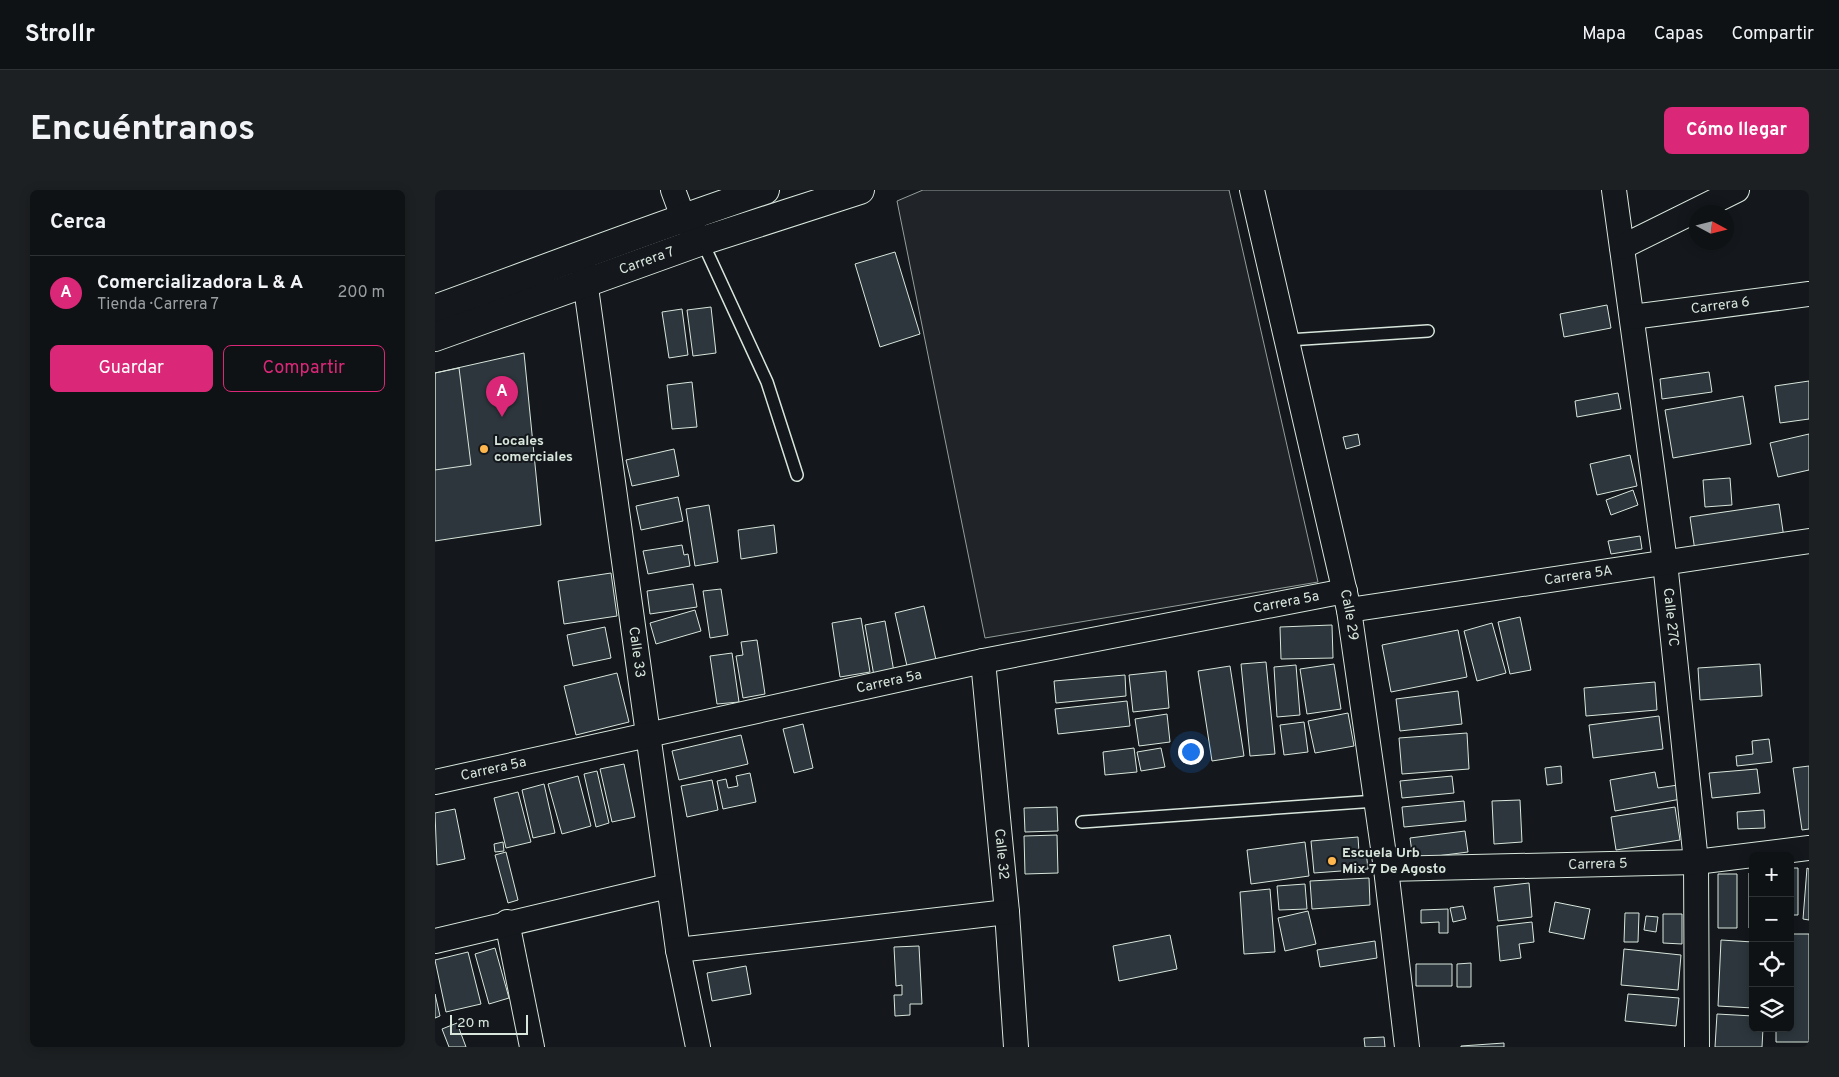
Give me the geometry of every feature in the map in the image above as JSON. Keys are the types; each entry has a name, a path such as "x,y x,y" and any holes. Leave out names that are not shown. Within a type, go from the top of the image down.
{"main road":[{"name":"Carrera 7","path":"435,337 583,269 683,217 765,190"},
{"name":"Carrera 7","path":"435,309 583,269 702,241 850,192"}],"street":[{"path":"673,190 683,217 702,241"},
{"name":"Calle 29","path":"1253,190 1347,600 1386,869 1407,1047"},
{"name":"Calle 27C","path":"1614,190 1665,562 1696,862 1697,1047"},
{"path":"1622,247 1737,190"},
{"name":"Calle 33","path":"583,269 678,950 698,1047"},
{"name":"Carrera 6","path":"1632,317 1809,294"},
{"name":"Carrera 5A","path":"1347,600 1665,562 1809,541"},
{"name":"Carrera 5a","path":"435,782 983,661 1347,600"},
{"name":"Calle 32","path":"983,661 1007,912 1016,1047"},
{"name":"Carrera 5","path":"1386,869 1696,862 1809,848"},
{"path":"435,941 507,922 669,886"},
{"path":"678,950 1007,912"},
{"path":"507,922 532,1047"}],"lane":[{"path":"702,241 767,382 797,475"},
{"path":"1288,340 1428,331"},
{"path":"1082,822 1376,801"}],"shaded area":[{"path":"923,190 1229,190 1318,582 985,638 897,201"}],"building":[{"path":"895,252 920,334 880,347 855,264"},
{"path":"1607,305 1611,328 1564,337 1560,314"},
{"path":"711,307 716,353 693,356 687,310"},
{"path":"682,309 688,355 669,358 662,312"},
{"name":"Locales comerciales","path":"524,353 541,525 435,541 435,373"},
{"path":"459,368 471,465 435,470 435,373"},
{"path":"1709,372 1712,392 1662,399 1660,379"},
{"path":"1809,381 1809,419 1780,423 1775,386"},
{"path":"692,382 697,427 672,429 667,385"},
{"path":"1618,393 1621,409 1577,417 1575,401"},
{"path":"1743,396 1751,444 1673,458 1665,410"},
{"path":"1358,434 1360,445 1346,449 1343,437"},
{"path":"1809,434 1809,470 1778,477 1770,443"},
{"path":"674,449 679,476 632,486 626,460"},
{"path":"1630,455 1637,486 1597,495 1590,464"},
{"path":"1730,478 1732,505 1705,507 1703,480"},
{"path":"1633,490 1638,505 1611,515 1606,500"},
{"path":"678,497 683,521 641,530 636,506"},
{"path":"1779,504 1784,538 1695,551 1690,517"},
{"path":"709,505 718,562 695,566 686,509"},
{"path":"774,525 777,553 741,559 738,530"},
{"path":"1640,536 1642,549 1611,554 1608,541"},
{"path":"682,545 684,555 688,554 690,566 648,574 643,551"},
{"path":"611,573 617,616 564,624 558,581"},
{"path":"693,584 697,607 650,614 647,591"},
{"path":"721,589 728,635 710,638 703,591"},
{"path":"924,606 936,660 907,666 895,613"},
{"path":"695,610 701,631 656,644 650,623"},
{"path":"1520,617 1531,670 1510,674 1498,622"},
{"path":"861,618 870,672 840,677 832,623"},
{"path":"885,621 894,672 874,676 865,625"},
{"path":"1492,623 1506,673 1477,681 1464,631"},
{"path":"1332,625 1333,658 1281,659 1280,627"},
{"path":"605,627 611,658 573,666 567,635"},
{"path":"1458,630 1467,677 1391,692 1382,645"},
{"path":"757,640 765,694 743,698 736,656 743,655 741,642"},
{"path":"732,653 739,702 717,704 710,656"},
{"path":"1266,662 1275,754 1250,756 1241,664"},
{"path":"1334,664 1341,709 1307,714 1300,669"},
{"path":"1760,664 1762,696 1700,700 1698,668"},
{"path":"1296,665 1300,715 1277,717 1274,667"},
{"path":"1230,666 1244,756 1212,761 1198,671"},
{"path":"1166,671 1169,708 1133,712 1129,675"},
{"path":"617,673 629,722 576,735 564,686"},
{"path":"1125,675 1126,696 1056,703 1054,681"},
{"path":"1655,682 1657,710 1586,716 1584,688"},
{"path":"1458,691 1462,724 1400,731 1396,699"},
{"path":"1127,701 1130,726 1058,734 1055,709"},
{"path":"1348,713 1354,746 1315,753 1308,721"},
{"path":"1167,714 1170,742 1139,746 1135,719"},
{"path":"1659,716 1663,749 1593,758 1589,725"},
{"path":"1304,722 1308,752 1284,755 1280,725"},
{"path":"803,724 813,768 794,773 783,729"},
{"path":"1467,733 1469,769 1402,774 1399,738"},
{"path":"741,735 748,764 679,780 672,751"},
{"path":"1769,739 1772,762 1737,766 1736,756 1753,754 1752,741"},
{"path":"1134,748 1137,772 1105,775 1103,752"},
{"path":"1161,748 1165,767 1141,771 1137,752"},
{"path":"624,764 635,817 612,822 600,769"},
{"path":"1561,766 1562,783 1547,785 1545,768"},
{"path":"1809,766 1809,829 1802,830 1793,768"},
{"path":"1757,769 1760,793 1712,798 1709,773"},
{"path":"597,771 609,823 596,827 584,774"},
{"path":"1655,772 1658,788 1678,785 1681,799 1615,811 1610,780"},
{"path":"750,773 756,802 723,809 717,781 726,779 728,788 738,786 736,776"},
{"path":"578,776 591,826 562,834 548,784"},
{"path":"1452,776 1454,793 1402,798 1400,781"},
{"path":"712,780 718,810 687,817 681,786"},
{"path":"544,784 555,833 533,838 522,790"},
{"path":"518,792 531,842 506,848 494,798"},
{"path":"1520,800 1522,842 1494,844 1492,801"},
{"path":"1464,801 1466,821 1404,827 1402,807"},
{"path":"1057,807 1058,831 1025,832 1024,808"},
{"path":"1675,807 1680,840 1616,850 1611,817"},
{"path":"455,809 465,859 437,865 435,813"},
{"path":"1764,810 1765,828 1738,829 1737,812"},
{"path":"1465,831 1468,852 1413,859 1410,838"},
{"path":"1057,835 1058,873 1025,874 1024,836"},
{"path":"1358,837 1359,852 1366,851 1368,869 1314,873 1311,841"},
{"path":"503,842 504,851 495,852 494,844"},
{"path":"1305,842 1309,876 1251,884 1247,850"},
{"path":"506,852 518,900 508,903 495,855"},
{"path":"1794,868 1798,868 1798,915 1794,915"},
{"path":"1807,868 1809,869 1809,920 1803,919"},
{"path":"1718,874 1737,874 1737,928 1718,928"},
{"path":"1369,878 1370,905 1312,909 1310,881"},
{"path":"1529,883 1532,917 1498,921 1494,887"},
{"path":"1305,884 1307,909 1279,910 1277,886"},
{"path":"1270,889 1275,952 1244,954 1240,892"},
{"path":"1555,902 1590,909 1584,939 1549,932"},
{"path":"1463,906 1466,919 1453,922 1450,908"},
{"path":"1448,909 1448,933 1439,933 1439,922 1421,923 1421,910"},
{"path":"1308,911 1316,944 1285,951 1278,918"},
{"path":"1625,913 1639,913 1638,942 1624,942"},
{"path":"1663,914 1682,914 1682,944 1663,943"},
{"path":"1646,916 1658,917 1656,932 1644,930"},
{"path":"1532,922 1534,942 1519,944 1521,958 1500,961 1497,926"},
{"path":"1794,934 1809,934 1809,1042 1776,1042 1776,1032 1794,1032"},
{"path":"1170,935 1177,969 1119,981 1113,946"},
{"path":"1721,940 1749,942 1749,1008 1718,1006"},
{"path":"1375,941 1377,958 1320,967 1317,950"},
{"path":"919,946 922,1004 910,1004 910,1015 895,1016 894,995 902,995 902,985 896,986 894,947"},
{"path":"495,948 509,998 489,1004 475,954"},
{"path":"1624,949 1681,955 1678,990 1621,985"},
{"path":"468,952 481,1004 446,1012 435,960"},
{"path":"1471,963 1471,987 1457,987 1457,964"},
{"path":"1416,964 1452,964 1452,986 1416,986"},
{"path":"746,966 751,994 712,1001 707,973"},
{"path":"435,994 440,1016 435,1018"},
{"path":"1628,994 1679,998 1676,1026 1625,1021"},
{"path":"1717,1014 1749,1016 1749,1032 1763,1032 1762,1047 1715,1047"},
{"path":"457,1023 466,1047 449,1047 442,1029"},
{"path":"1384,1037 1385,1047 1365,1047 1364,1038"},
{"path":"1504,1043 1504,1047 1461,1047 1461,1046"}],"place":[{"name":"Comercializadora L & A","path":"502,417"},
{"name":"Locales comerciales","path":"484,449"},
{"name":"Escuela Urb Mix 7 De Agosto","path":"1332,861"}]}
